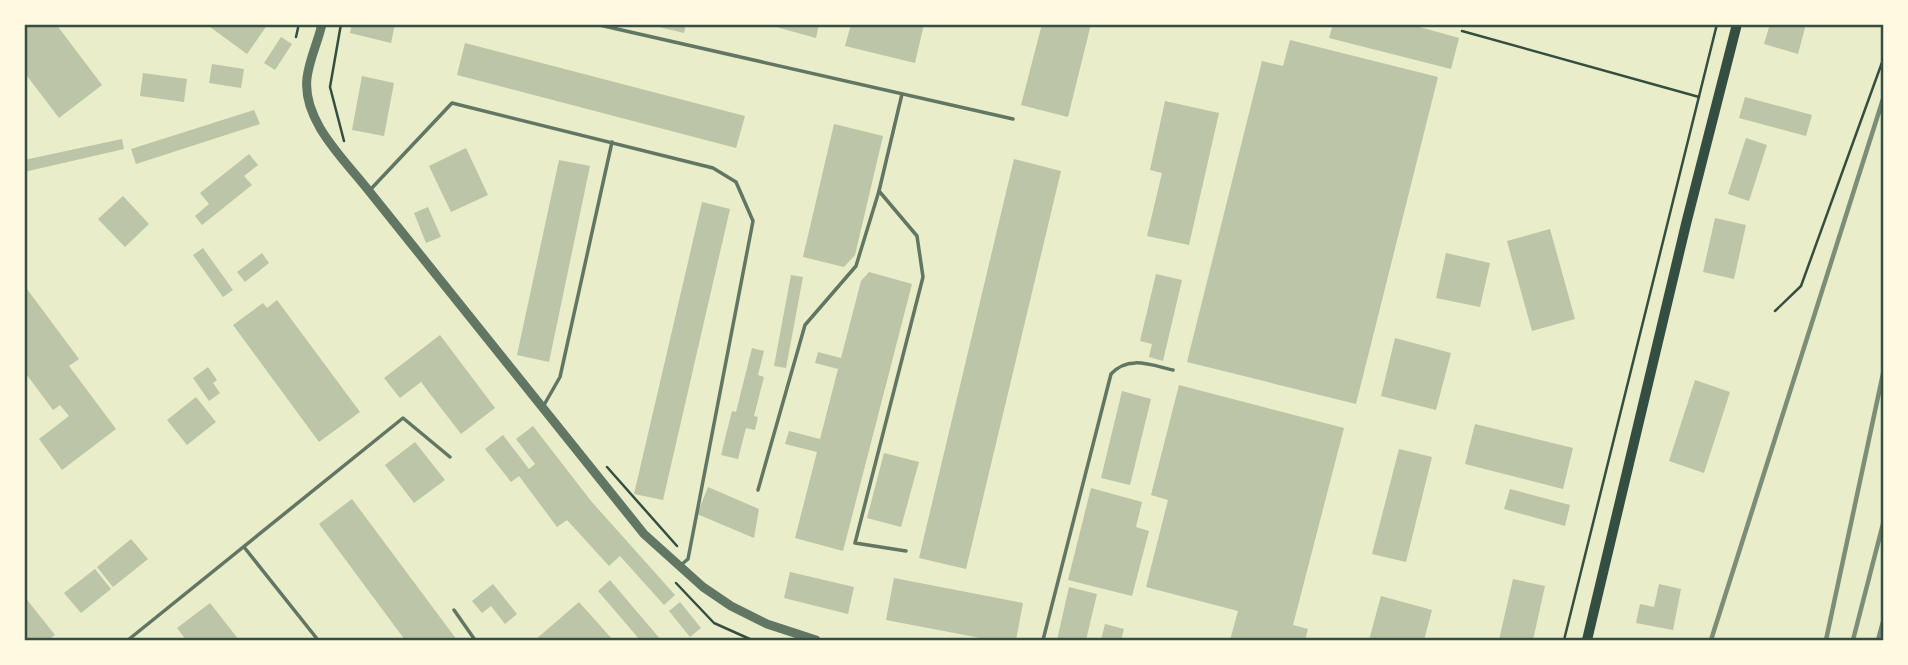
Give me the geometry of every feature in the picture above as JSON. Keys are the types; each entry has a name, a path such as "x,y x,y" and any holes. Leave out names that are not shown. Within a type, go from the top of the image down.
{"main road":[{"path":"1587,640 1686,224 1737,24"}],"street":[{"path":"322,24 307,78 308,96 316,119 327,138 542,407 645,534 680,567 731,606 767,624 816,640"}],"lane":[{"path":"595,24 1013,119"},
{"path":"758,490 805,325 856,266 880,191 902,94"},
{"path":"369,191 452,103 726,173 736,182 752,221 688,559 680,567"},
{"path":"542,407 560,377 612,142"},
{"path":"880,191 917,236 923,276 855,542 906,551"},
{"path":"1043,640 1111,374 1117,368 1137,362 1173,369"},
{"path":"128,640 403,418 450,457"},
{"path":"244,547 318,640"},
{"path":"454,610 475,640"}],"path":[{"path":"341,24 330,87 344,144"},
{"path":"1564,640 1717,24"},
{"path":"296,37 298,28"},
{"path":"1462,31 1699,97"},
{"path":"1775,312 1801,286 1884,57"},
{"path":"600,458 688,559"},
{"path":"676,583 715,623 752,640"}],"building":[{"path":"24,24 56,24 102,85 59,118 24,72"},
{"path":"206,24 268,24 247,54"},
{"path":"352,24 395,24 391,43 350,33"},
{"path":"646,24 686,24 684,33"},
{"path":"765,24 819,24 816,38"},
{"path":"851,24 924,24 915,63 845,46"},
{"path":"1042,24 1091,24 1068,117 1021,105"},
{"path":"1333,24 1409,24 1459,38 1451,69 1329,38"},
{"path":"1770,24 1806,24 1798,54 1764,44"},
{"path":"281,37 292,44 275,70 264,63"},
{"path":"1290,40 1438,77 1356,404 1187,362 1262,61 1283,66"},
{"path":"465,43 745,116 736,148 457,75"},
{"path":"212,64 244,69 241,88 209,83"},
{"path":"143,73 187,79 184,102 140,96"},
{"path":"362,76 394,83 384,136 352,130"},
{"path":"1745,97 1812,115 1806,136 1739,118"},
{"path":"1165,101 1219,113 1189,245 1147,236 1162,173 1150,170"},
{"path":"254,110 260,124 136,164 131,149"},
{"path":"834,124 883,136 855,255 844,267 803,257"},
{"path":"1746,138 1767,145 1749,201 1728,194"},
{"path":"122,139 124,149 24,172 24,160"},
{"path":"466,148 488,195 451,212 429,166"},
{"path":"249,154 258,165 244,176 252,185 202,225 195,216 209,204 200,193"},
{"path":"1014,159 1061,171 966,569 919,558"},
{"path":"559,160 590,166 549,362 517,355"},
{"path":"123,196 149,224 125,247 98,219"},
{"path":"702,202 730,209 663,500 634,494"},
{"path":"428,207 441,237 426,243 414,213"},
{"path":"1715,218 1746,225 1734,279 1703,272"},
{"path":"1550,229 1575,319 1532,331 1507,241"},
{"path":"203,248 233,290 223,297 193,255"},
{"path":"262,253 269,263 245,282 237,272"},
{"path":"1446,253 1490,263 1480,307 1436,298"},
{"path":"869,272 912,284 843,551 795,538 817,452 785,444 789,431 820,439 838,369 815,363 818,352 841,358 861,281"},
{"path":"1156,274 1182,280 1163,361 1149,357 1152,344 1140,341"},
{"path":"791,275 803,277 786,368 774,366"},
{"path":"24,285 79,359 69,366 116,429 62,470 39,439 69,416 60,405 53,410 24,371"},
{"path":"277,300 360,412 319,442 233,325 263,303 267,308"},
{"path":"440,335 495,408 461,434 421,382 400,398 384,378"},
{"path":"1395,338 1451,353 1436,410 1381,396"},
{"path":"752,348 764,351 758,375 764,377 754,416 758,417 755,430 746,428 738,459 721,455 732,411 736,412"},
{"path":"208,367 217,380 213,383 220,393 209,401 193,378"},
{"path":"1695,380 1730,392 1704,473 1669,461"},
{"path":"1179,385 1344,428 1293,625 1308,629 1305,640 1230,640 1238,611 1146,587 1168,500 1151,495"},
{"path":"1122,391 1151,399 1130,485 1101,478"},
{"path":"196,397 216,422 187,445 167,420"},
{"path":"1475,424 1573,448 1563,489 1465,464"},
{"path":"533,426 591,501 675,595 664,605 620,556 609,566 567,520 557,527 519,476 511,482 485,449 503,435 529,469 535,464 516,439"},
{"path":"415,442 445,480 414,503 385,465"},
{"path":"1399,449 1432,457 1406,562 1372,554"},
{"path":"884,453 919,462 901,527 867,518"},
{"path":"708,487 759,509 754,538 697,514"},
{"path":"1091,488 1142,502 1136,527 1149,531 1132,596 1068,580"},
{"path":"1510,489 1570,505 1565,526 1504,509"},
{"path":"352,499 457,640 405,640 319,524"},
{"path":"131,539 148,559 113,587 97,567"},
{"path":"95,569 111,589 81,613 64,593"},
{"path":"790,572 854,587 848,614 784,598"},
{"path":"894,578 1023,603 1016,640 991,640 886,620"},
{"path":"1513,579 1545,586 1533,640 1499,640"},
{"path":"610,580 661,640 640,640 598,591"},
{"path":"493,584 517,614 505,624 491,606 482,613 472,601"},
{"path":"1659,584 1681,589 1673,630 1636,623 1640,604 1654,607"},
{"path":"1069,587 1097,594 1086,640 1057,640"},
{"path":"24,596 55,635 48,640 24,640"},
{"path":"1381,596 1432,610 1424,640 1369,640"},
{"path":"579,602 613,640 535,640"},
{"path":"680,602 701,628 690,637 669,611"},
{"path":"210,603 239,640 186,640 177,628"},
{"path":"1105,624 1124,629 1121,640 1101,640"}],"railway":[{"path":"1711,640 1884,96"},
{"path":"1826,640 1884,369"},
{"path":"1853,640 1884,520"},
{"path":"1878,640 1884,618"}]}
